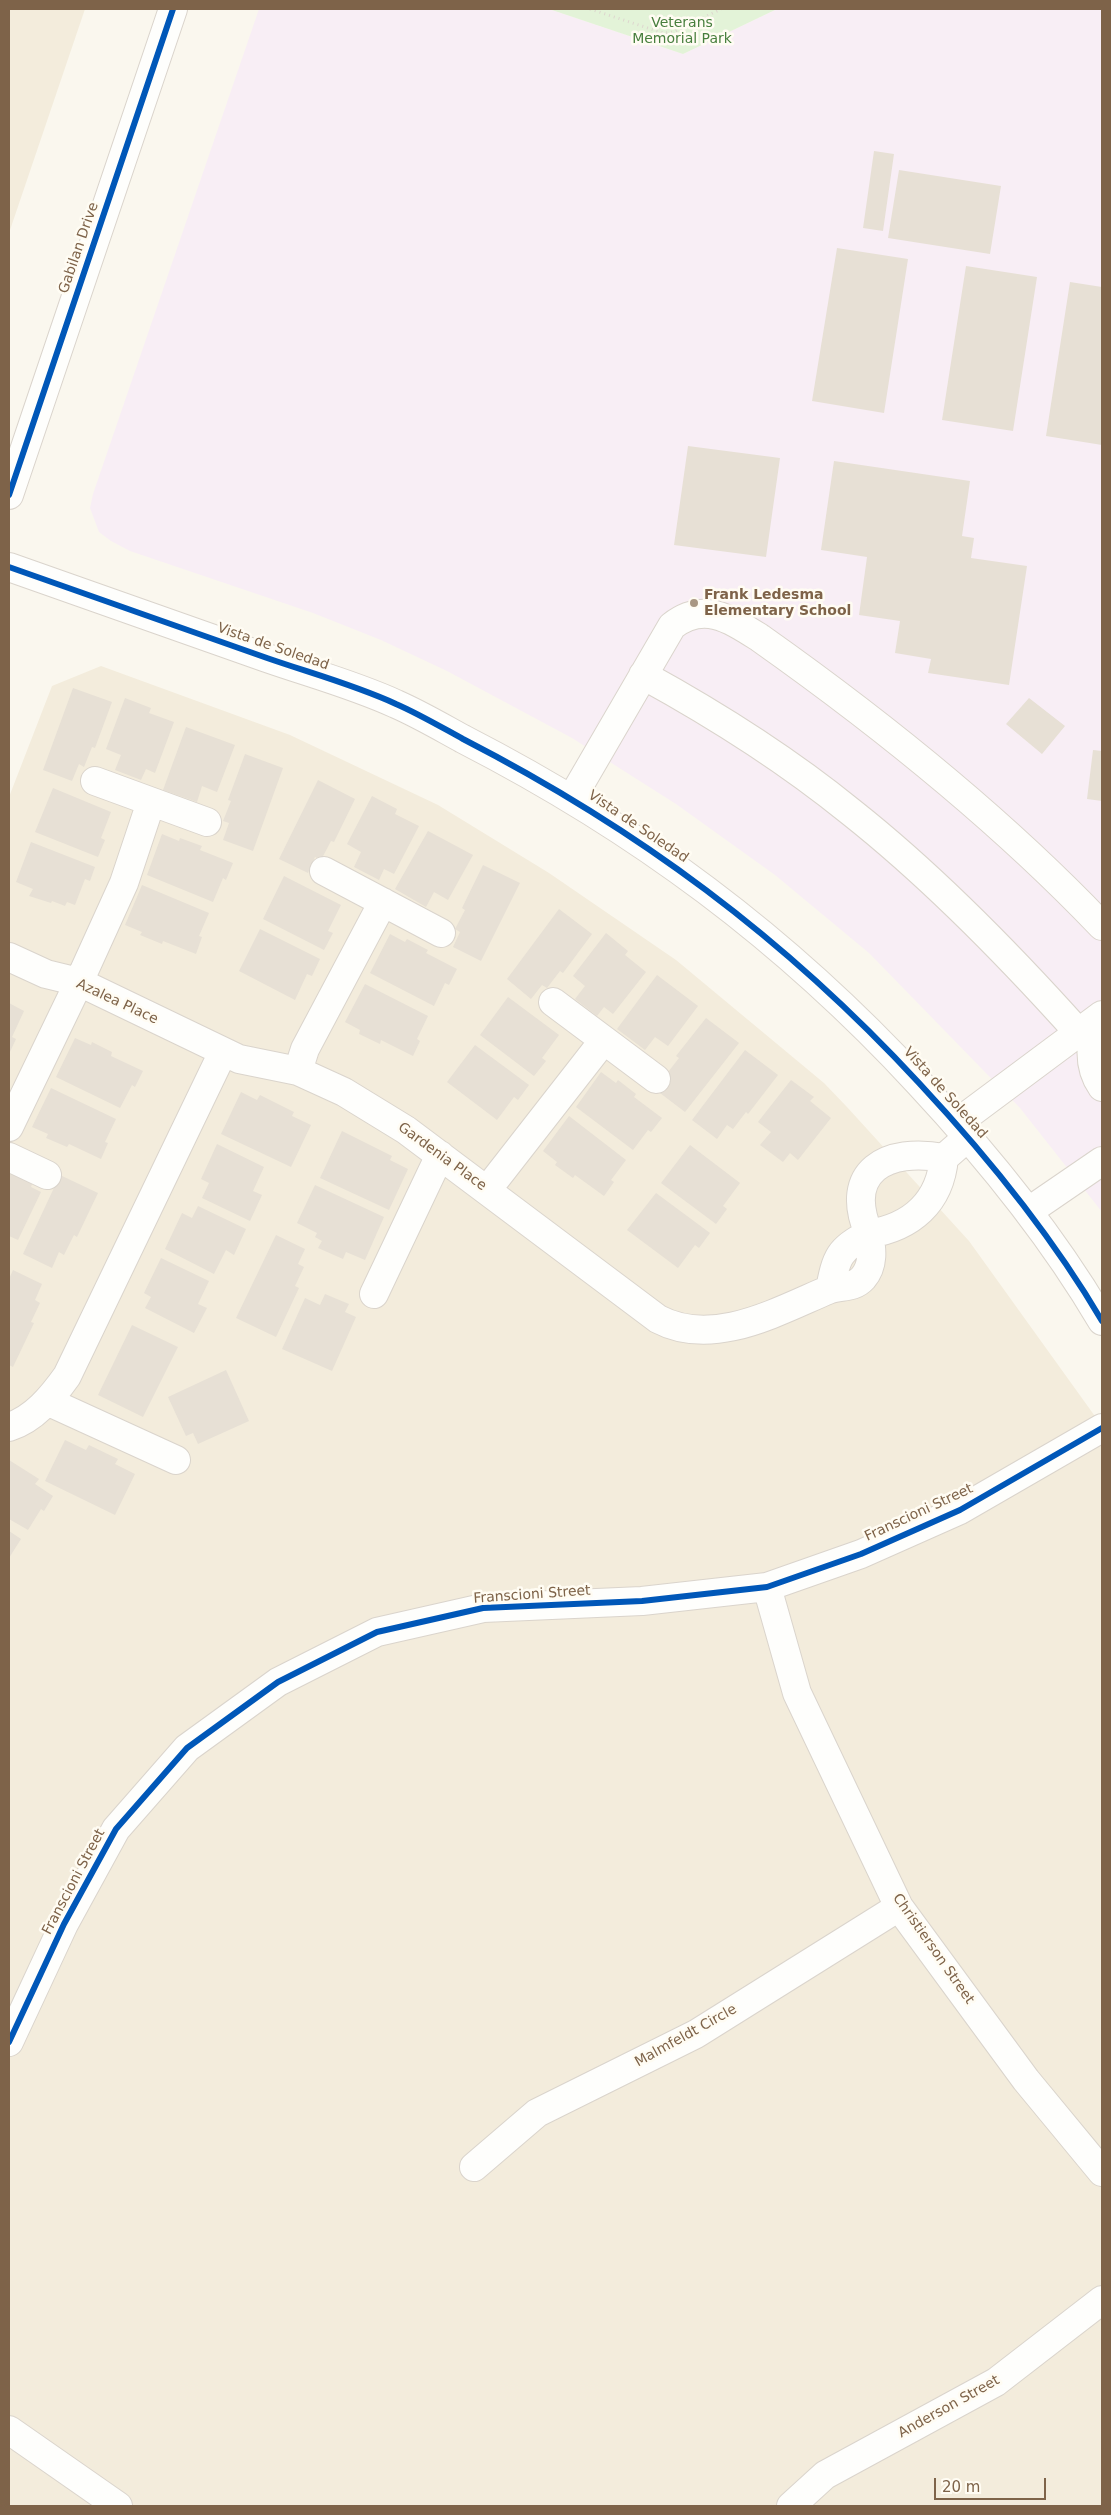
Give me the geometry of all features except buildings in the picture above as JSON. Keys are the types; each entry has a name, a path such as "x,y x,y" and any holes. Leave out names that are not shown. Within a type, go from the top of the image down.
{"street":[{"name":"Gabilan Drive","path":"9,495 173,9"},
{"name":"Vista de Soledad","path":"9,567 394,703 505,760 572,798 668,861 781,948 875,1035 963,1130 1029,1211 1074,1274 1102,1321"},
{"path":"572,798 672,626 686,616 703,612 738,624 831,689 972,801 1062,884 1102,926"},
{"path":"643,675 727,725 852,812 958,909 1079,1033"},
{"path":"95,781 207,822"},
{"path":"9,1127 79,982 124,883 151,802"},
{"path":"324,872 441,933"},
{"path":"298,1071 305,1049 383,902"},
{"name":"Azalea Place","path":"9,957 46,974 79,982 223,1052"},
{"path":"553,1002 656,1079"},
{"path":"944,1158 926,1155 903,1156 890,1159 871,1171 865,1179 860,1198 862,1218 868,1234 900,1226 927,1204 940,1182 944,1158 963,1130 1102,1015"},
{"path":"1102,1019 1092,1043 1092,1062 1097,1080 1102,1087"},
{"path":"487,1190 604,1040"},
{"path":"9,1427 31,1416 47,1401 67,1376 223,1052"},
{"name":"Gardenia Place","path":"223,1052 239,1059 298,1071 344,1092 373,1108 487,1190 658,1319 669,1325 707,1330 734,1326 770,1316 830,1289 834,1270 844,1248 868,1234"},
{"path":"374,1294 440,1156"},
{"path":"9,1157 47,1175"},
{"path":"1029,1211 1102,1161"},
{"path":"47,1401 176,1460"},
{"name":"Franscioni Street","path":"9,2042 64,1924 116,1829 187,1748 278,1682 377,1632 483,1608 642,1601 767,1588 861,1554 960,1510 1102,1428"},
{"name":"Christierson Street","path":"767,1588 797,1693 900,1907 1026,2080 1102,2172"},
{"name":"Malmfeldt Circle","path":"474,2167 537,2113 696,2034 900,1907"},
{"name":"Anderson Street","path":"791,2506 825,2475 996,2382 1102,2300"},
{"path":"9,2430 118,2506"}],"path":[{"path":"590,9 663,33 674,32 721,9"}],"shaded area":[{"path":"9,9 85,9 9,233"},
{"name":"Frank Ledesma Elementary School","path":"259,9 549,9 683,54 777,9 1102,9 1102,1212 1020,1108 869,953 775,875 676,804 572,738 447,671 381,640 313,613 130,551 99,532 90,508 93,494"},
{"path":"101,666 290,735 438,805 549,873 676,960 824,1083 847,1107 969,1241 1102,1426 1102,2506 9,2506 9,797 52,686"}],"green space":[{"name":"Veterans Memorial Park","path":"549,9 777,9 683,54"}],"cycle path":[{"path":"9,495 173,9"},
{"path":"9,567 349,685 396,704 422,716 527,774 589,810 649,849 762,934 868,1030 919,1083 970,1139 1017,1197 1062,1258 1102,1321"},
{"path":"9,2042 64,1924 116,1829 187,1748 278,1682 377,1632 483,1608 642,1601 767,1587 861,1554 960,1510 1102,1428"}],"place":[{"name":"Frank Ledesma Elementary School","path":"694,603"}]}
